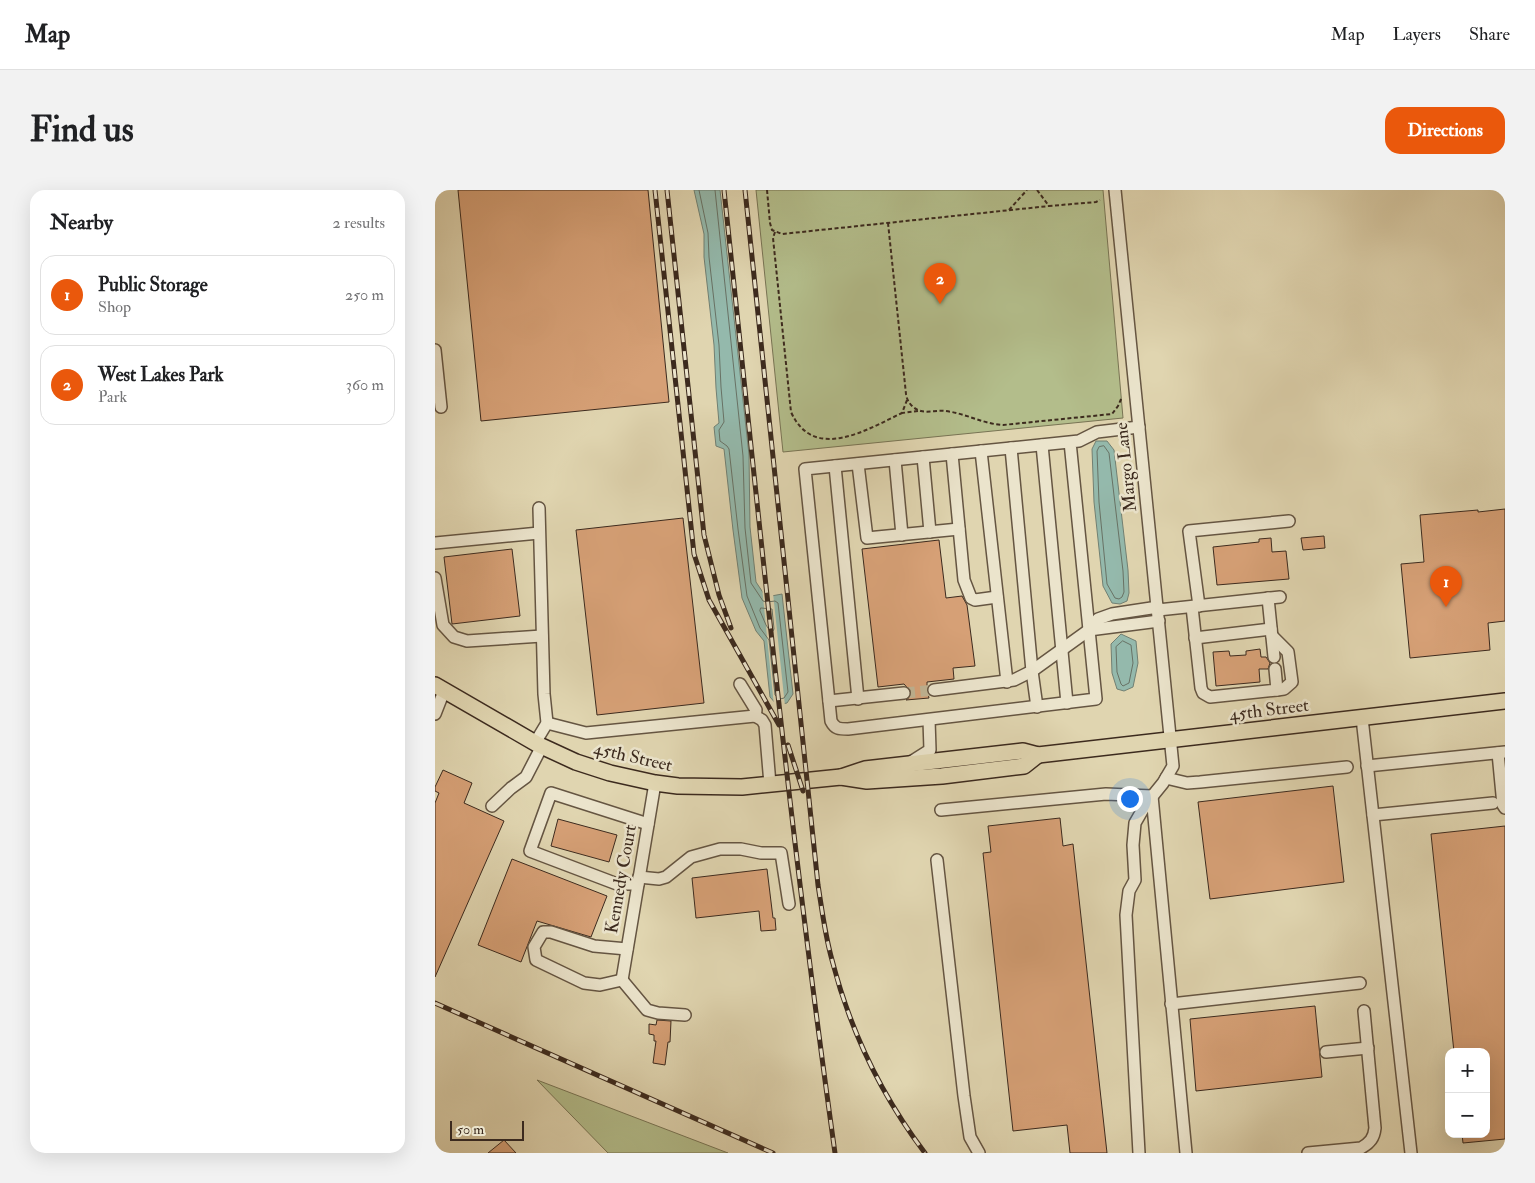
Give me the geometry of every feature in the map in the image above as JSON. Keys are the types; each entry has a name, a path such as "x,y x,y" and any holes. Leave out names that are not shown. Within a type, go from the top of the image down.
{"main road":[{"name":"45th Street","path":"440,688 538,744 576,762 610,773 655,783 706,788 742,787 841,777 865,769 906,764 1023,752 1038,755 1505,701"},
{"name":"45th Street","path":"841,777 867,781 942,776 1024,766 1038,755"}],"street":[{"name":"Margo Lane","path":"1115,190 1171,740 1173,766 1166,778"},
{"path":"435,350 441,406"},
{"path":"1070,442 1096,699 839,730 834,727 831,721 805,469 1079,441 1097,432 1139,427"},
{"path":"1042,445 1067,703"},
{"path":"1011,448 1037,707"},
{"path":"981,451 1007,682"},
{"path":"952,454 964,580 971,598 975,600 997,597"},
{"path":"923,457 930,532"},
{"path":"895,460 902,535"},
{"path":"858,464 867,538 959,529"},
{"path":"835,466 858,699"},
{"path":"492,806 526,777 547,723 543,694 539,508"},
{"path":"1271,632 1288,652 1292,682 1284,689 1207,696 1201,688 1195,638 1195,606 1189,531 1289,521"},
{"path":"435,543 539,533"},
{"path":"435,578 443,625 454,637 467,641 542,636"},
{"path":"934,690 1014,680 1032,671 1089,630 1195,606 1280,597"},
{"path":"1268,598 1274,657"},
{"path":"1195,638 1271,632"},
{"path":"1275,669 1277,690"},
{"path":"740,684 756,710 755,716"},
{"path":"435,714 440,688"},
{"path":"829,701 904,693"},
{"path":"547,723 586,734 755,716 762,720 765,725 770,784"},
{"path":"1362,718 1411,1153"},
{"path":"906,764 930,750 929,720"},
{"path":"1367,766 1501,753 1503,805 1505,808"},
{"path":"1139,1153 1126,915 1129,891 1135,880 1133,845 1135,823 1145,804 1166,778 1187,783 1347,767"},
{"name":"Kennedy Court","path":"622,980 655,783"},
{"path":"648,824 551,793 530,851 617,884 666,877 691,857 719,849 781,853 789,904"},
{"path":"941,810 1105,794 1152,796"},
{"path":"1152,796 1185,1153"},
{"path":"1373,815 1493,803"},
{"path":"937,860 963,1096 970,1138 979,1153"},
{"path":"627,949 594,946 551,932 543,932 534,947 536,960 584,983 600,985 622,980 647,1010 658,1013 685,1015"},
{"path":"1171,1004 1360,983"},
{"path":"1307,1153 1361,1148 1374,1137 1375,1128 1364,1011"},
{"path":"1326,1052 1368,1048"}],"path":[{"path":"767,190 772,230 782,234 1096,202 1100,200"},
{"path":"1009,210 1027,190"},
{"path":"1037,190 1049,206"},
{"path":"888,223 907,400 902,414"},
{"path":"775,232 773,238 791,412 796,422 804,431 831,439 846,438 861,434 902,414 919,411 945,411 990,425 1112,414 1122,397"},
{"path":"907,400 919,411"}],"green space":[{"path":"756,190 1103,190 1123,418 783,452"},
{"path":"537,1080 728,1153 608,1153"}],"water":[{"path":"694,190 720,190 749,455 750,527 756,582 766,597 782,594 793,694 787,703 777,705 770,697 764,641 756,631 742,598 724,449 716,446 714,427 719,423 714,345 704,257 704,234"},
{"path":"1096,441 1107,441 1114,450 1129,593 1127,601 1120,604 1112,603 1103,586 1094,502 1092,449"},
{"path":"1121,634 1136,641 1138,663 1133,687 1124,691 1117,689 1112,673 1111,644"}],"pier":[{"path":"762,587 767,594 773,593 785,706 777,708 774,706"}],"building":[{"path":"458,190 648,190 669,402 481,421"},
{"path":"1505,509 1505,621 1488,623 1490,650 1410,658 1401,564 1424,562 1420,515"},
{"path":"683,518 704,703 597,715 576,530"},
{"path":"1324,536 1325,548 1303,550 1301,538"},
{"path":"1271,538 1272,552 1286,551 1289,579 1217,585 1213,547 1259,542 1259,539"},
{"path":"939,540 946,598 962,596 967,605 975,666 953,668 954,679 927,682 929,698 906,700 911,696 911,692 904,684 878,687 862,549"},
{"path":"512,549 520,616 452,624 444,557"},
{"path":"1260,649 1261,657 1266,657 1270,663 1268,669 1259,669 1260,682 1216,686 1213,652 1229,651 1230,656 1246,655 1246,651"},
{"path":"443,770 472,783 464,803 504,821 435,977 435,803 439,793 435,791 435,787"},
{"path":"1333,786 1344,882 1210,899 1198,802"},
{"path":"1060,818 1063,846 1073,844 1107,1153 1070,1153 1067,1125 1013,1131 983,853 991,852 988,826"},
{"path":"558,819 617,835 609,862 551,846"},
{"path":"1505,826 1505,1139 1463,1143 1462,1138 1490,1138 1490,1048 1454,1048 1431,834"},
{"path":"512,859 607,896 591,937 537,921 521,962 478,945"},
{"path":"767,869 776,930 761,931 759,911 696,918 692,878"},
{"path":"1315,1006 1322,1077 1196,1091 1190,1019"},
{"path":"657,1020 671,1021 670,1042 668,1042 665,1065 653,1063 656,1041 654,1041 654,1035 649,1034 649,1024 656,1025"},
{"path":"504,1140 516,1153 488,1153"}],"tunnel":[{"path":"904,693 934,690"}],"railway":[{"path":"655,190 694,554 709,600 779,725"},
{"path":"667,190 704,535 719,595 731,628"},
{"path":"724,190 789,792 835,1153"},
{"path":"745,190 818,885 826,932 839,986 858,1037 894,1108 925,1153"},
{"path":"788,745 803,791"},
{"path":"435,1003 773,1153"}],"place":[{"name":"West Lakes Park","path":"940,304"},
{"name":"Public Storage","path":"1446,607"}]}
